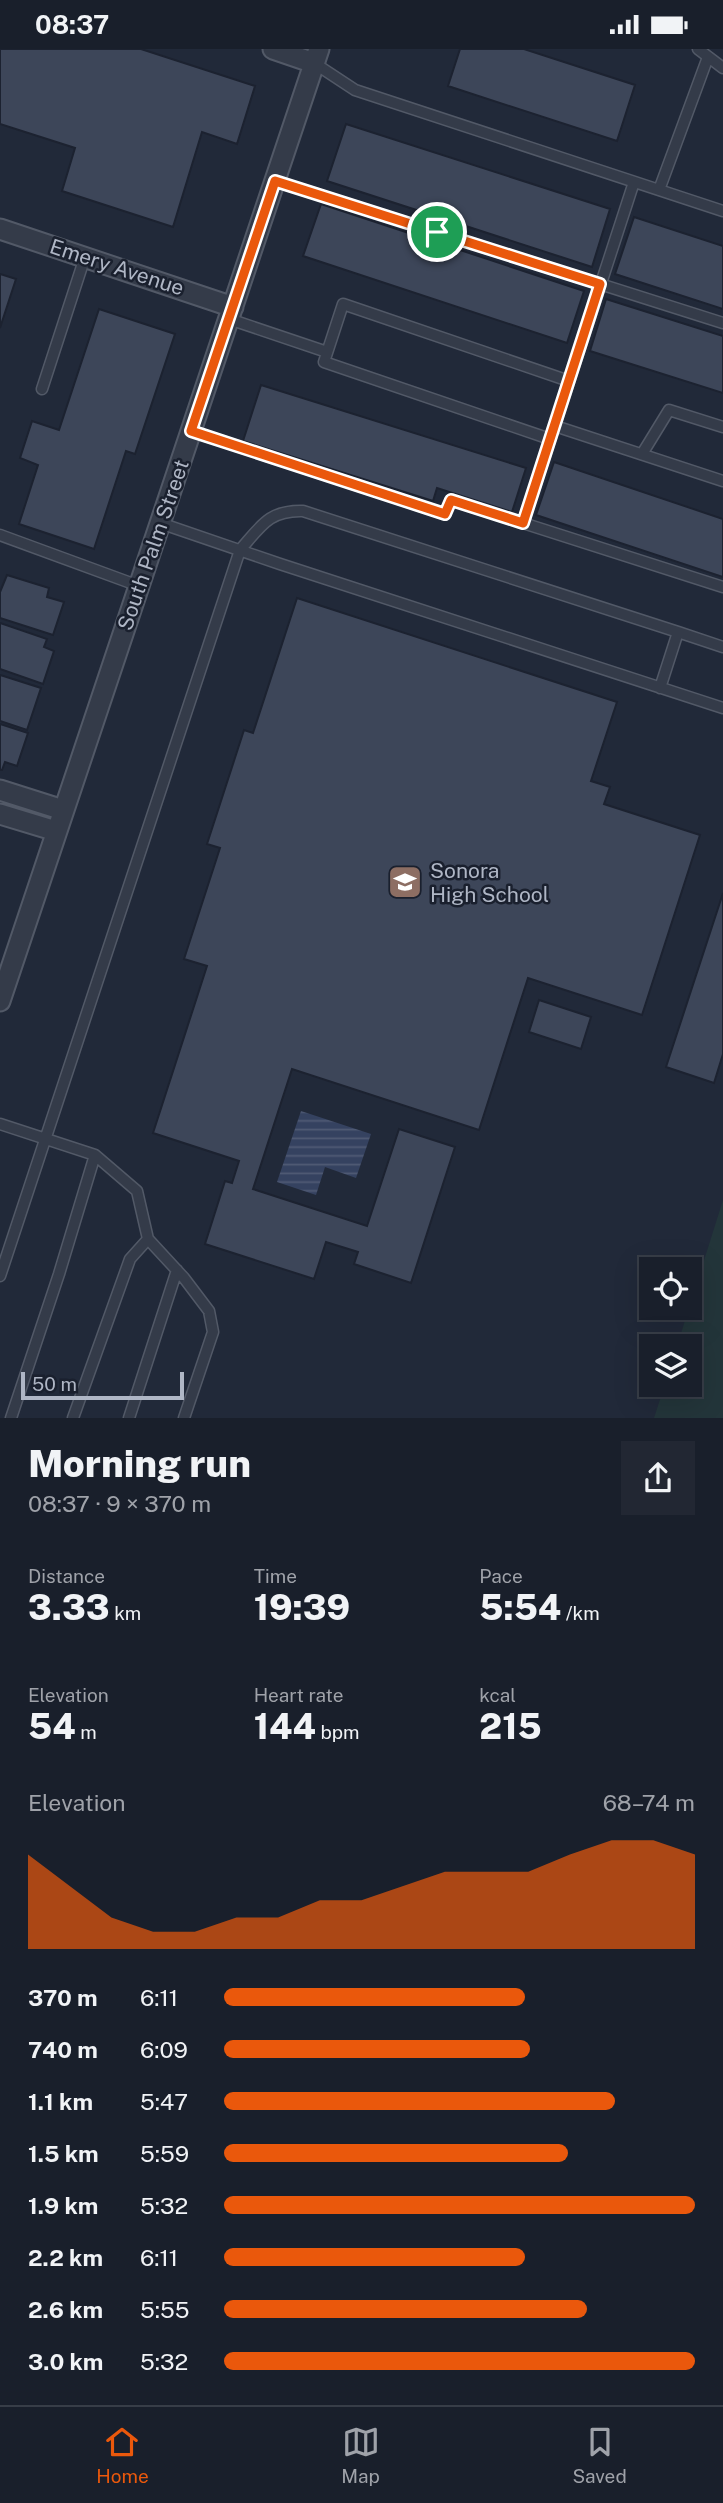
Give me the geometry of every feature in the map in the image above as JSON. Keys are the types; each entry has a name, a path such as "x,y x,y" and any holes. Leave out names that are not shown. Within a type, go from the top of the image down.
{"street":[{"path":"273,49 316,56"},
{"name":"South Palm Street","path":"0,1001 316,56"},
{"name":"Emery Avenue","path":"0,229 85,256 231,313"},
{"path":"0,790 63,810"},
{"path":"0,814 56,831"}],"lane":[{"path":"698,49 723,68"},
{"path":"316,56 355,90 723,211"},
{"path":"659,190 708,57"},
{"path":"275,181 723,323"},
{"path":"523,523 634,182"},
{"path":"41,389 85,256"},
{"path":"551,439 324,362 342,303 569,381"},
{"path":"231,313 327,352"},
{"path":"642,454 669,410 723,427"},
{"path":"555,426 723,481"},
{"path":"191,431 445,514 451,500 723,587"},
{"path":"0,1276 240,550 274,515 286,510 303,511 723,647"},
{"path":"160,523 723,708"},
{"path":"0,535 139,586"},
{"path":"660,688 678,632"},
{"path":"0,1123 95,1155 137,1191 148,1239 209,1311 213,1332 184,1418"},
{"path":"11,1418 60,1274 95,1155"},
{"path":"73,1418 130,1259 148,1239"},
{"path":"129,1418 177,1270"}],"shaded area":[{"path":"723,1200 723,1418 654,1418 661,1397 702,1397 702,1334 681,1334 685,1320 702,1320 702,1267"}],"water":[{"path":"301,1111 371,1134 356,1178 325,1167 316,1195 277,1182"}],"building":[{"path":"0,49 141,49 255,86 237,144 202,132 173,227 62,191 75,148 0,124"},
{"path":"460,49 524,49 635,85 617,141 448,86"},
{"path":"346,124 610,209 592,267 327,181"},
{"path":"321,204 584,291 567,343 303,256"},
{"path":"634,217 723,246 723,309 615,274"},
{"path":"0,274 16,279 0,328"},
{"path":"606,299 723,336 723,393 590,351"},
{"path":"99,309 175,334 135,454 126,451 94,549 19,524 38,465 20,458 32,421 59,430"},
{"path":"261,385 526,468 512,512 437,488 433,501 243,441"},
{"path":"554,462 723,519 723,577 536,515"},
{"path":"7,575 49,588 47,597 64,602 53,635 0,618 0,592"},
{"path":"297,598 617,702 591,781 610,787 604,804 700,835 642,1015 528,978 479,1130 292,1069 253,1189 367,1226 399,1129 455,1147 411,1283 354,1264 358,1252 326,1242 314,1279 205,1244 225,1181 232,1183 239,1161 153,1133 207,966 184,959 220,848 207,844 244,730 253,733"},
{"path":"0,623 47,639 44,647 54,651 43,684 0,669"},
{"path":"0,675 41,688 27,730 0,721"},
{"path":"0,724 28,733 17,766 5,762 2,770 0,770"},
{"path":"723,893 723,1054 714,1083 666,1067"},
{"path":"539,1000 591,1017 581,1049 529,1032"}],"place":[{"name":"Sonora High School","path":"405,882"}],"route":[{"path":"275,181 437,232 600,284 523,523 451,500 445,514 191,431 275,181"}]}
